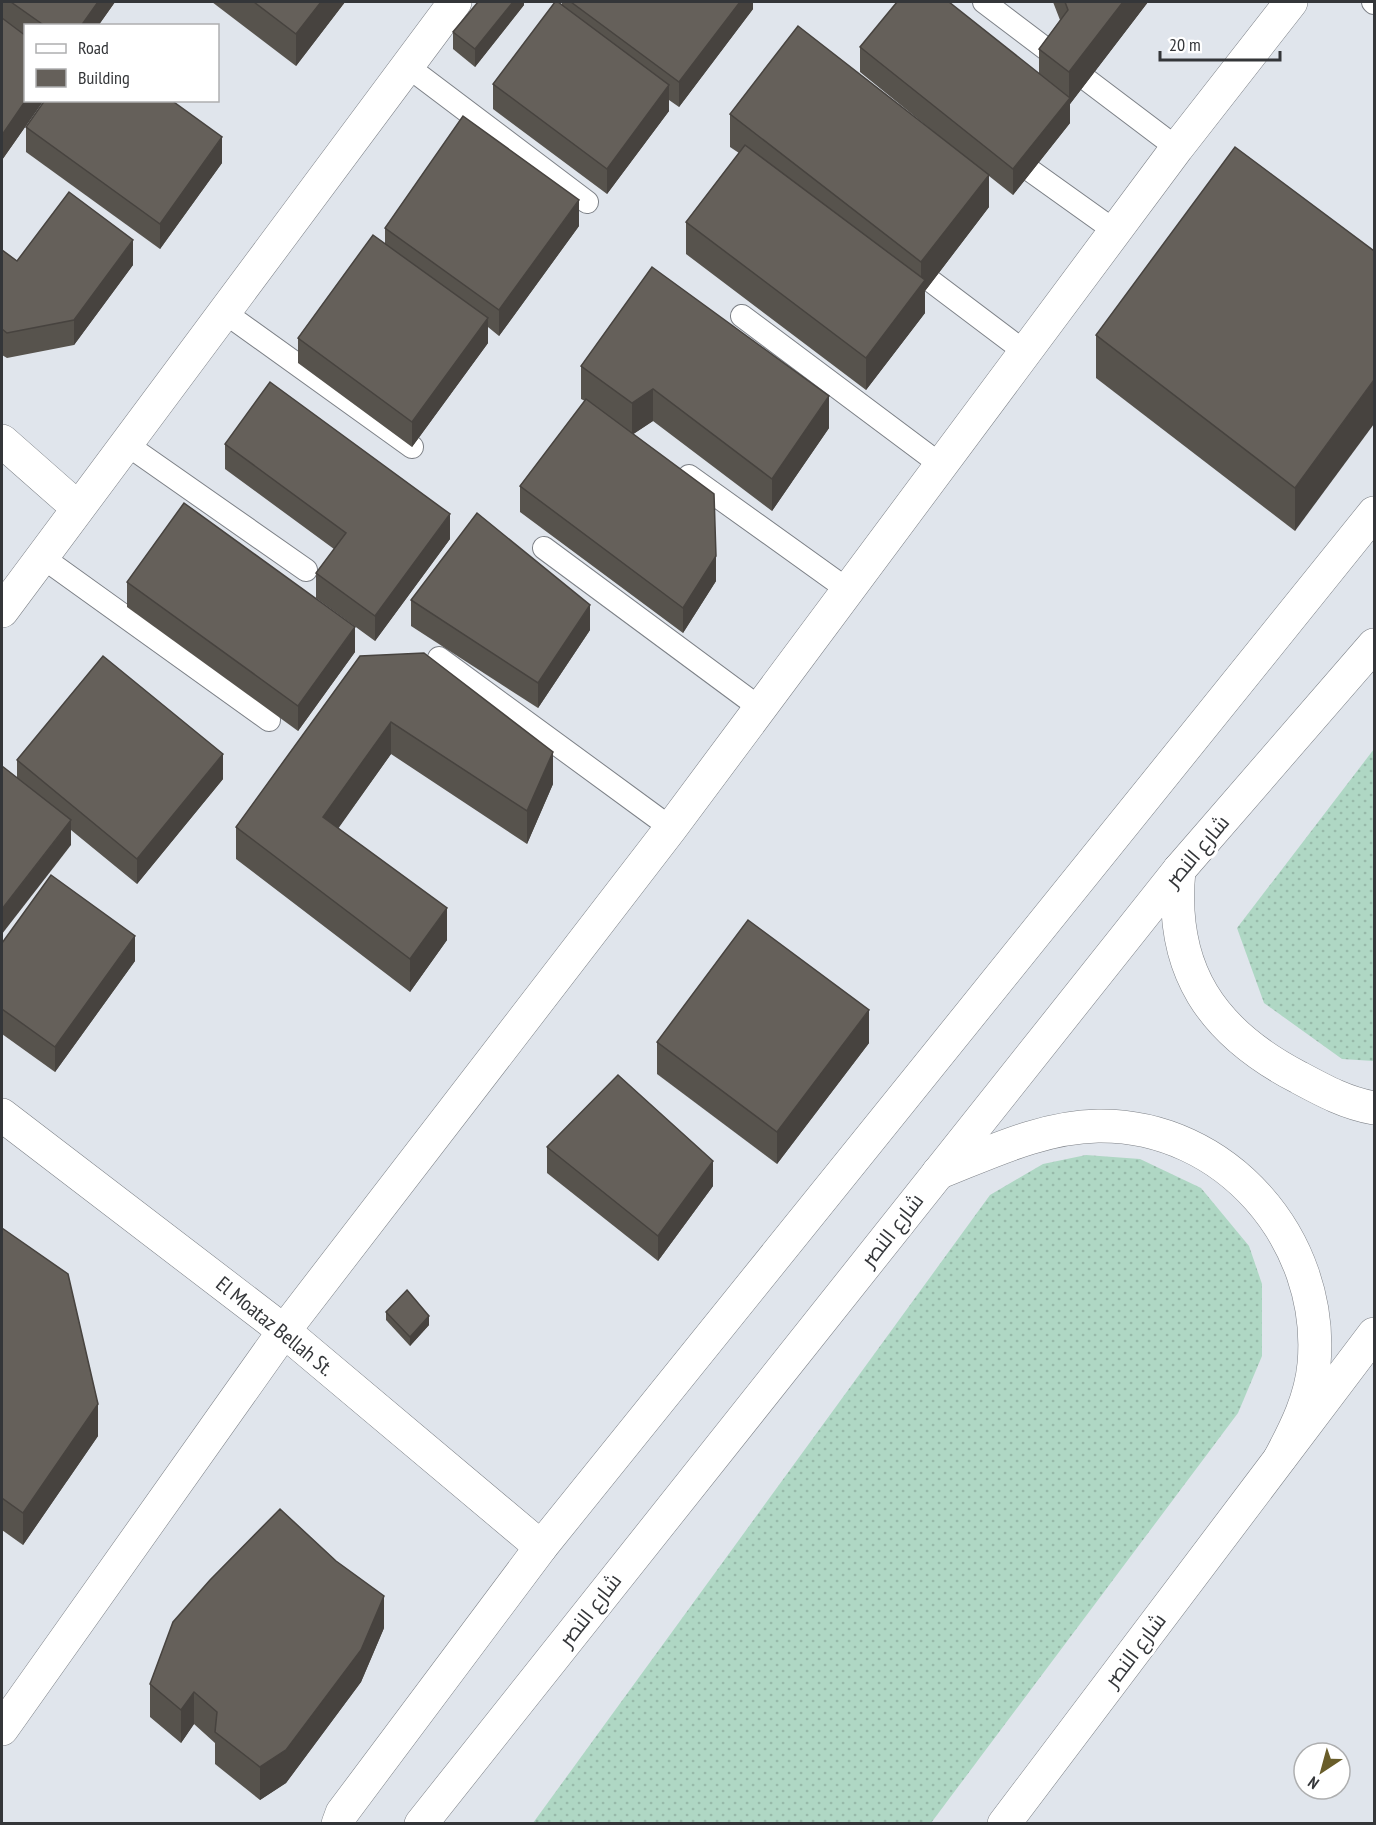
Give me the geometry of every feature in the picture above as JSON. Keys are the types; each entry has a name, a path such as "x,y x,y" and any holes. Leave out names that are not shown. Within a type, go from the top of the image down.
{"street":[{"path":"2,611 455,2"},
{"path":"2,1729 284,1331 671,828 1177,148 1291,2"},
{"path":"2,441 78,508"},
{"path":"338,1824 342,1813 541,1547 1374,513"},
{"name":"شارع النصر","path":"421,1824 1179,870 1374,645"},
{"path":"1179,870 1177,910 1185,958 1197,986 1212,1011 1232,1034 1255,1053 1280,1068 1348,1103 1374,1108"},
{"name":"El Moataz Bellah St.","path":"2,1115 284,1331 541,1547"},
{"path":"936,1174 1033,1137 1065,1129 1098,1126 1132,1128 1164,1136 1194,1148 1231,1172 1271,1210 1289,1238 1312,1300 1315,1333 1314,1366 1307,1398 1296,1429 1280,1458"},
{"name":"شارع النصر","path":"1004,1824 1374,1334"}],"lane":[{"path":"984,2 1177,148"},
{"path":"407,66 587,202"},
{"path":"992,142 1115,231"},
{"path":"893,253 1025,352"},
{"path":"224,312 412,447"},
{"path":"742,316 941,465"},
{"path":"126,444 306,570"},
{"path":"669,462 848,590"},
{"path":"544,548 760,708"},
{"path":"42,557 269,720"},
{"path":"439,658 671,828"}],"green space":[{"path":"1374,749 1374,1061 1342,1059 1264,1003 1237,928"},
{"path":"1086,1155 1140,1159 1201,1188 1249,1246 1262,1284 1262,1356 1238,1413 931,1823 533,1823 990,1195 1043,1164"}],"building":[{"path":"11,2 98,2 82,24 42,24"},
{"path":"254,2 321,2 296,34"},
{"path":"478,2 513,2 475,49 453,32"},
{"path":"555,2 669,85 607,169 493,84"},
{"path":"571,2 740,2 679,82"},
{"path":"897,2 949,2 1070,98 1013,169 860,47"},
{"path":"1065,2 1123,2 1069,72 1039,49 1068,10"},
{"path":"2,18 24,34 25,102 2,135"},
{"path":"798,26 989,175 921,262 730,114"},
{"path":"44,102 174,102 222,137 160,224 26,127"},
{"path":"463,116 579,200 499,310 385,228"},
{"path":"745,145 925,280 866,358 686,222"},
{"path":"1235,147 1374,251 1374,380 1295,488 1096,335"},
{"path":"69,192 133,240 74,320 7,333 2,329 2,250 17,261"},
{"path":"373,235 488,318 412,422 298,338"},
{"path":"652,267 829,396 772,479 653,389 632,403 581,366"},
{"path":"270,382 450,514 375,616 316,573 346,533 225,444"},
{"path":"586,399 714,494 716,556 683,608 520,486"},
{"path":"184,503 355,627 298,706 127,582"},
{"path":"477,513 590,605 538,683 411,600"},
{"path":"424,653 553,752 527,811 391,722 323,817 447,908 410,959 236,827 360,656"},
{"path":"103,656 223,754 137,859 17,760"},
{"path":"2,766 71,820 2,909"},
{"path":"51,875 135,936 55,1047 2,1009 2,943"},
{"path":"748,920 869,1010 777,1132 657,1042"},
{"path":"618,1075 713,1161 658,1236 547,1147"},
{"path":"2,1228 68,1274 98,1404 23,1513 2,1498"},
{"path":"407,1290 429,1316 410,1337 386,1312"},
{"path":"280,1509 336,1561 384,1596 361,1650 286,1750 260,1767 215,1732 217,1712 194,1692 181,1710 150,1684 173,1622 210,1580"}]}
